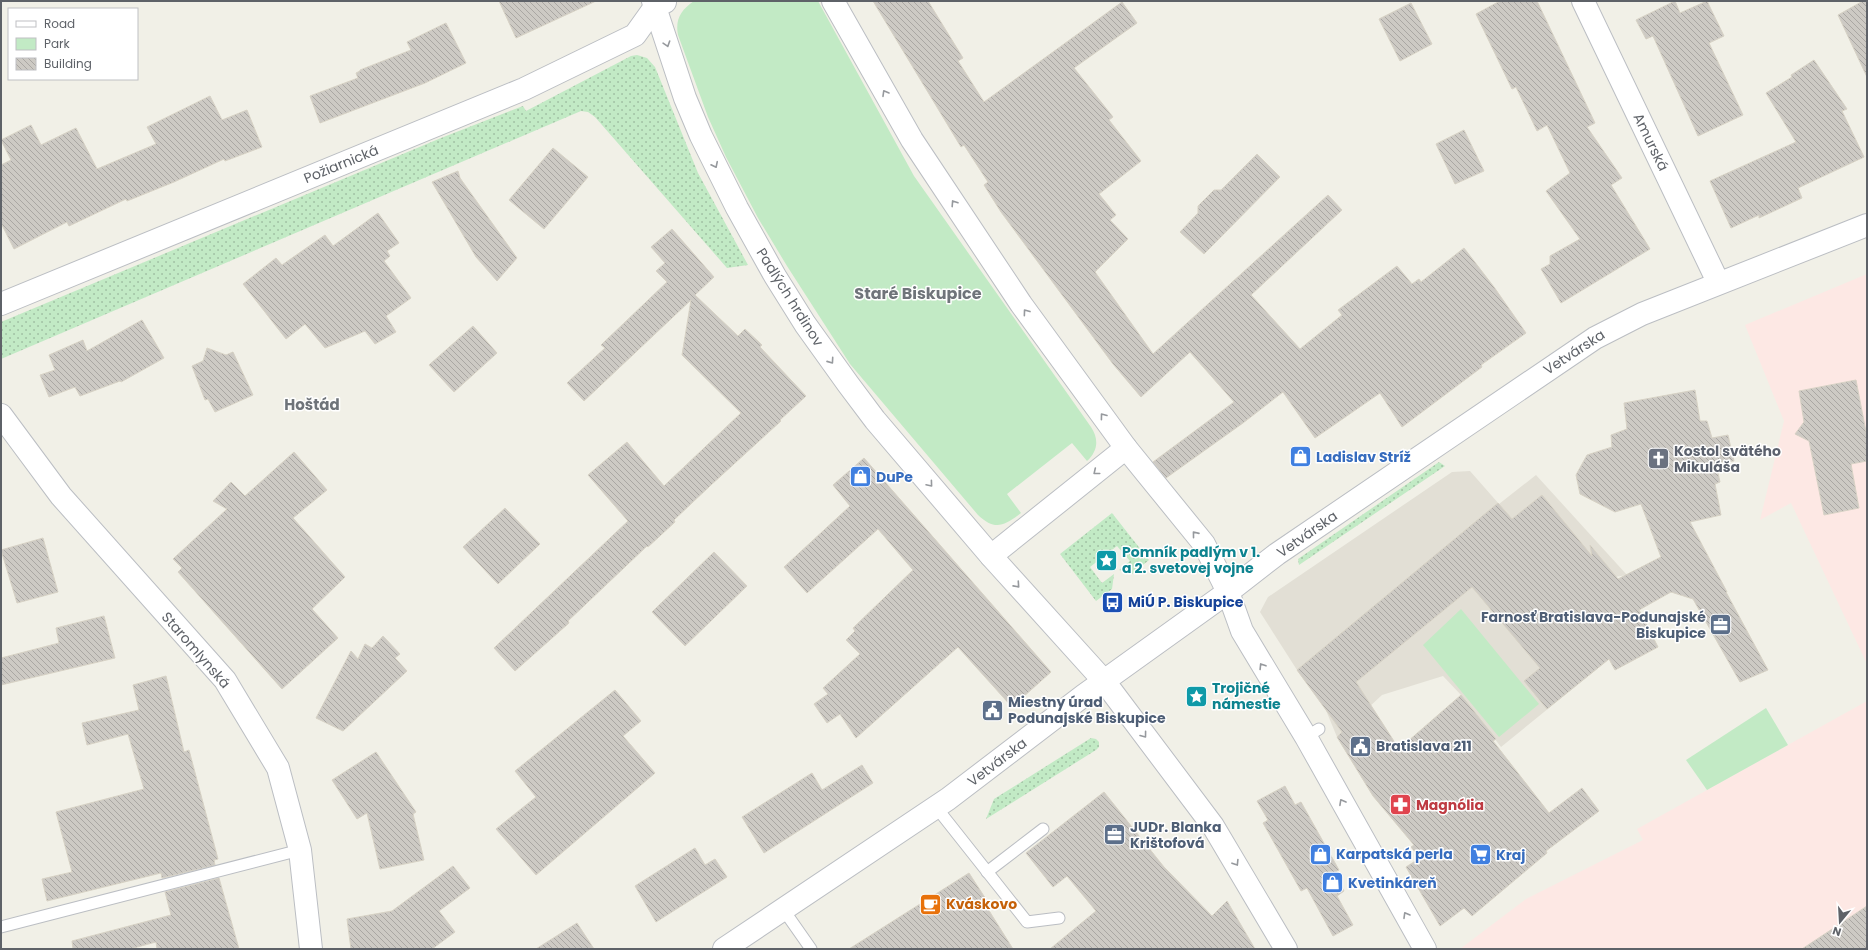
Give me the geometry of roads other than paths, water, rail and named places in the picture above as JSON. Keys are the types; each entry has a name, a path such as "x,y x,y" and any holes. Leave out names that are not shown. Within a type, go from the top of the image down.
{"street":[{"path":"833,1 912,140 1021,304 1126,448 1204,544 1228,592 1242,631 1313,733 1425,949"},
{"name":"Amurská","path":"1583,1 1718,282"},
{"name":"Požiarnická","path":"1,304 524,89 635,35 658,3"},
{"name":"Padlých hrdinov","path":"658,3 685,98 701,136 737,208 775,276 805,324 875,420 991,556"},
{"name":"Vetvárska","path":"724,949 936,807 1104,681 1228,592 1278,554 1595,338 1632,318 1718,282 1867,225"},
{"name":"Staromlynská","path":"1,415 61,496 225,680 278,768 300,850 311,949"},
{"path":"1126,448 991,556 1104,681 1212,826 1286,949"}],"lane":[{"path":"936,807 1027,922 1059,918"},
{"path":"987,872 1043,829"},
{"path":"1,926 300,850"},
{"path":"784,909 811,949"}],"place":[{"name":"Ladislav Stríž","path":"1301,457"},
{"name":"Kostol svätého Mikuláša","path":"1659,459"},
{"name":"DuPe","path":"860,477"},
{"name":"Pomník padlým v 1. a 2. svetovej vojne","path":"1107,560"},
{"name":"MiÚ P. Biskupice","path":"1112,602"},
{"name":"Farnosť Bratislava-Podunajské Biskupice","path":"1721,625"},
{"name":"Trojičné námestie","path":"1197,696"},
{"name":"Miestny úrad Podunajské Biskupice","path":"992,710"},
{"name":"Bratislava 211","path":"1360,746"},
{"name":"Magnólia","path":"1400,805"},
{"name":"JUDr. Blanka Krištofová","path":"1115,835"},
{"name":"Karpatská perla","path":"1320,854"},
{"name":"Kraj","path":"1481,855"},
{"name":"Kvetinkáreň","path":"1332,883"},
{"name":"Kváskovo","path":"931,904"}],"district":[{"name":"Staré Biskupice","path":"918,293"},
{"name":"Hoštád","path":"312,404"}]}
